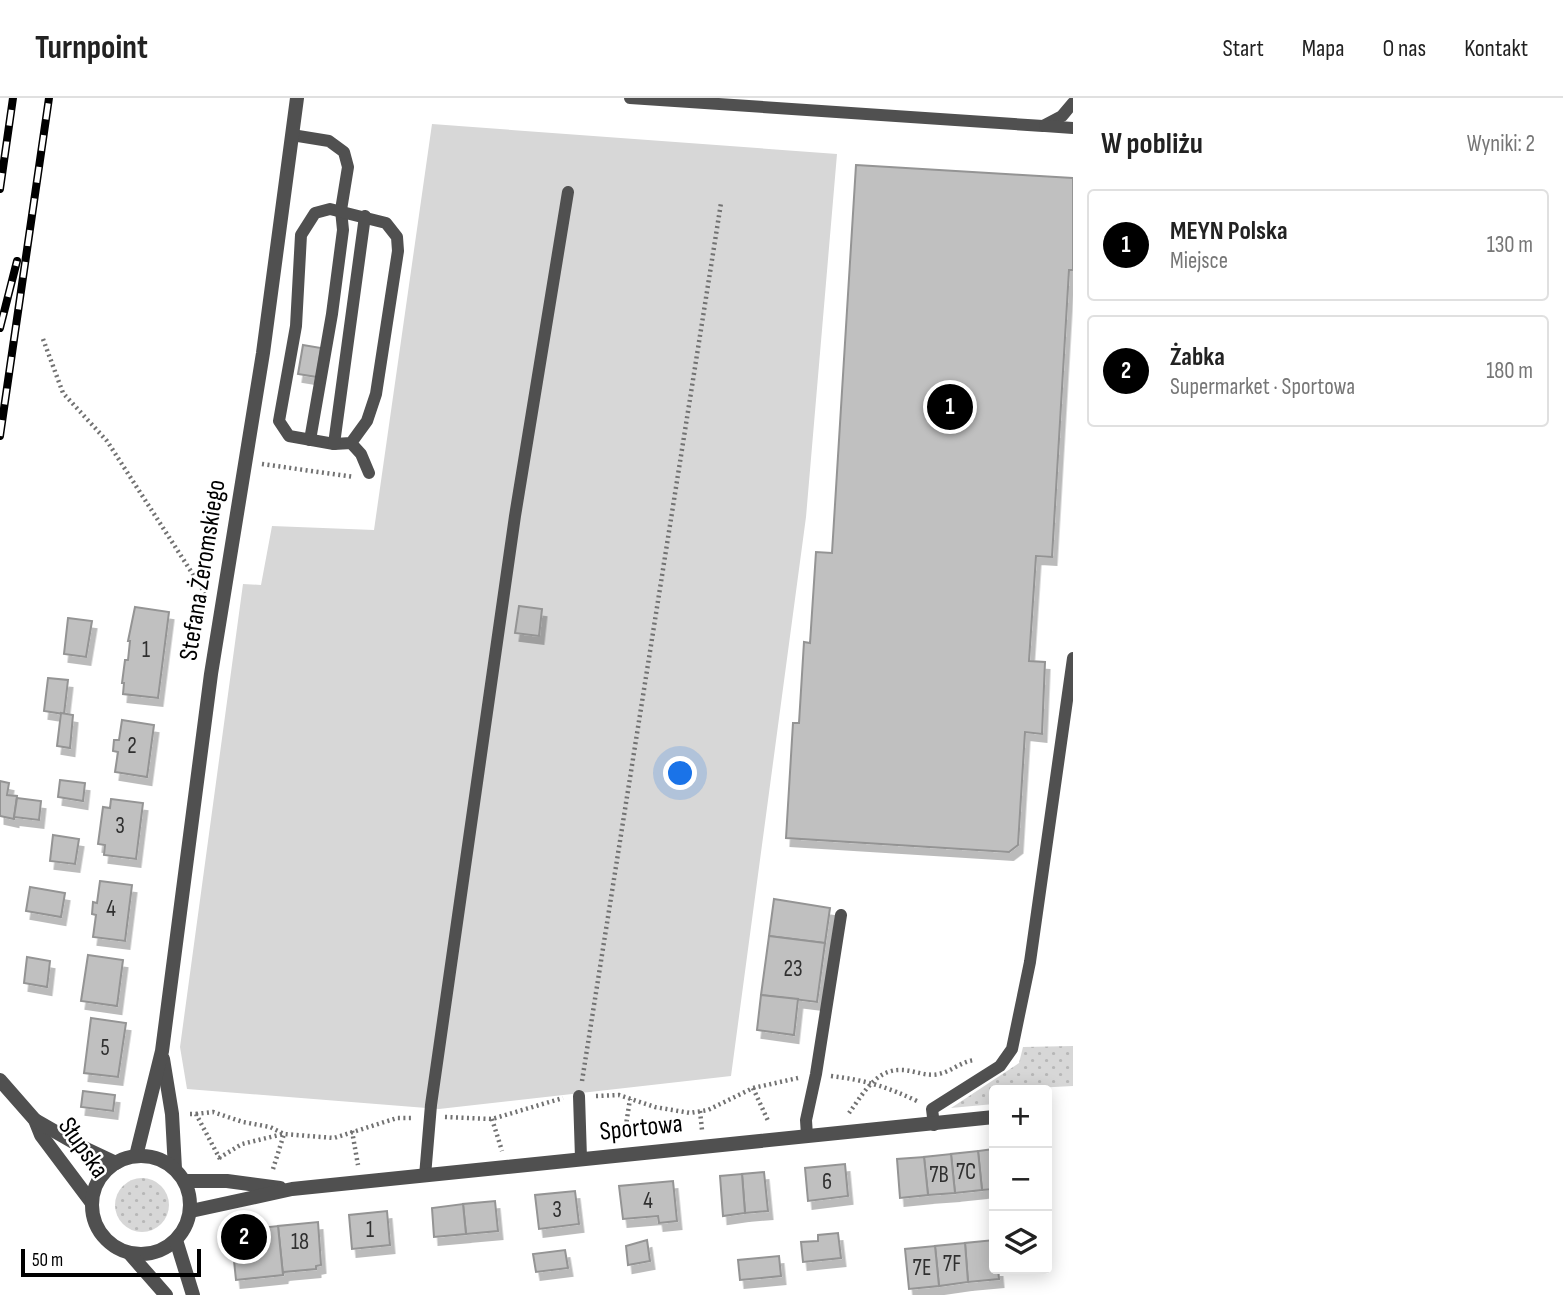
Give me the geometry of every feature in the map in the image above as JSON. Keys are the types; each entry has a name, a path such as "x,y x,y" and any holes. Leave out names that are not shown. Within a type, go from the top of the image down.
{"street":[{"name":"Stefana Żeromskiego","path":"136,1156 162,1051 211,674 263,354 297,98"},
{"name":"Stefana Żeromskiego","path":"162,1051 172,1114 176,1169"},
{"name":"Słupska","path":"0,1080 35,1119 82,1147 116,1163"},
{"name":"Słupska","path":"35,1119 41,1135 92,1203"},
{"name":"Sportowa","path":"191,1211 292,1189 989,1119"},
{"path":"136,1156 148,1156 176,1169 185,1181 191,1201 186,1227 176,1241 163,1250 147,1255 130,1254 117,1249 106,1241 93,1217 95,1187 104,1173 116,1163 136,1156"},
{"name":"Sportowa","path":"185,1181 227,1181 292,1189"},
{"path":"176,1241 193,1295"},
{"path":"130,1254 166,1295"}],"lane":[{"path":"630,98 1073,128"},
{"path":"1043,126 1073,108"},
{"path":"292,135 329,141 344,152 348,167 341,211 343,230 332,314 310,440"},
{"path":"425,1176 430,1117 513,530 568,192"},
{"path":"330,209 386,223 397,237 398,251 376,394 367,421 351,443 334,444 289,436 279,421 296,326 301,235 315,213 330,209"},
{"path":"334,444 365,216"},
{"path":"351,443 361,454 369,473"},
{"path":"934,1125 932,1109 1000,1066 1012,1049 1030,962 1073,658"},
{"path":"807,1136 806,1120 816,1074 841,915"},
{"path":"579,1096 582,1158"}],"path":[{"path":"579,1096 721,204"},
{"path":"43,339 63,393 107,441 205,594"},
{"path":"245,461 355,477"},
{"path":"846,1118 878,1076 900,1069 919,1074 940,1074 968,1061 1007,1058"},
{"path":"196,1114 220,1160 243,1144 284,1134 334,1138 397,1118 492,1119 554,1099 579,1096 620,1095 655,1107 690,1113 708,1110 753,1088 816,1074 872,1082 893,1089 932,1109"},
{"path":"753,1088 770,1124"},
{"path":"624,1139 630,1099"},
{"path":"700,1111 702,1131"},
{"path":"180,1115 213,1112 270,1127 284,1134"},
{"path":"492,1119 502,1152"},
{"path":"352,1131 359,1166"},
{"path":"271,1173 284,1134"}],"shaded area":[{"path":"432,124 837,154 806,517 731,1076 439,1109 187,1089 180,1047 243,584 261,585 272,526 374,530"},
{"path":"1073,1046 1073,1086 989,1085 989,1104 951,1108 1019,1063 1023,1047"},
{"path":"142,1178 161,1186 169,1205 161,1224 142,1232 123,1224 115,1205 123,1186"}],"building":[{"path":"856,165 1073,178 1073,270 1069,270 1052,557 1036,556 1029,661 1045,662 1042,734 1025,732 1018,845 1009,852 786,838 793,723 799,723 804,642 810,643 816,552 832,553"},
{"path":"303,345 321,348 317,377 298,374"},
{"path":"519,606 542,609 539,636 515,633"},
{"path":"135,607 169,612 158,698 123,694 125,660 128,660 128,641"},
{"path":"68,618 92,621 86,657 64,654"},
{"path":"48,678 68,680 64,714 44,711"},
{"path":"61,713 73,715 70,748 57,746"},
{"path":"122,720 154,725 147,777 115,772 118,752 113,751 114,740 119,740"},
{"path":"60,780 85,783 83,801 58,797"},
{"path":"0,781 9,783 7,795 17,796 14,819 0,816"},
{"path":"17,798 41,801 39,820 14,817"},
{"path":"111,799 143,803 136,859 104,855 105,845 98,844 103,807 110,808"},
{"path":"53,835 79,839 75,864 50,861"},
{"path":"100,881 132,885 125,941 93,937 96,915 92,914 93,902 97,903"},
{"path":"30,887 65,893 61,917 26,911"},
{"path":"774,899 830,908 825,943 769,936"},
{"path":"769,936 825,943 817,1002 761,995"},
{"path":"88,955 123,960 117,1006 81,1001"},
{"path":"27,957 50,961 47,987 24,983"},
{"path":"761,995 798,999 794,1035 757,1030"},
{"path":"91,1018 126,1023 118,1077 84,1073"},
{"path":"83,1091 115,1095 113,1111 81,1107"},
{"path":"989,1150 989,1189 982,1190 978,1151"},
{"path":"978,1151 982,1190 955,1193 951,1154"},
{"path":"951,1154 955,1193 928,1195 924,1157"},
{"path":"924,1157 928,1195 900,1198 897,1159"},
{"path":"845,1164 848,1196 808,1201 805,1168"},
{"path":"764,1172 768,1211 745,1213 742,1174"},
{"path":"742,1174 745,1213 723,1216 720,1176"},
{"path":"673,1181 677,1221 659,1223 658,1216 623,1219 619,1186"},
{"path":"575,1191 579,1224 539,1229 535,1195"},
{"path":"495,1201 498,1231 466,1234 463,1204"},
{"path":"463,1204 466,1234 434,1237 432,1208"},
{"path":"387,1211 390,1245 352,1249 349,1215"},
{"path":"318,1222 321,1265 316,1266 316,1269 284,1272 283,1275 278,1226"},
{"path":"278,1226 283,1275 236,1280 231,1231"},
{"path":"838,1233 841,1258 803,1262 801,1242 818,1241 818,1235"},
{"path":"647,1240 650,1261 628,1265 626,1246"},
{"path":"989,1241 989,1274 998,1274 999,1279 968,1282 965,1243"},
{"path":"965,1243 968,1282 939,1286 935,1246"},
{"path":"935,1246 939,1286 909,1289 905,1249"},
{"path":"565,1250 568,1268 536,1272 533,1254"},
{"path":"779,1256 781,1276 740,1280 738,1260"}],"railway":[{"path":"0,189 13,98"},
{"path":"0,436 49,98"},
{"path":"0,328 17,261"}],"place":[{"name":"MEYN Polska","path":"950,407"},
{"name":"Żabka","path":"244,1237"}]}
